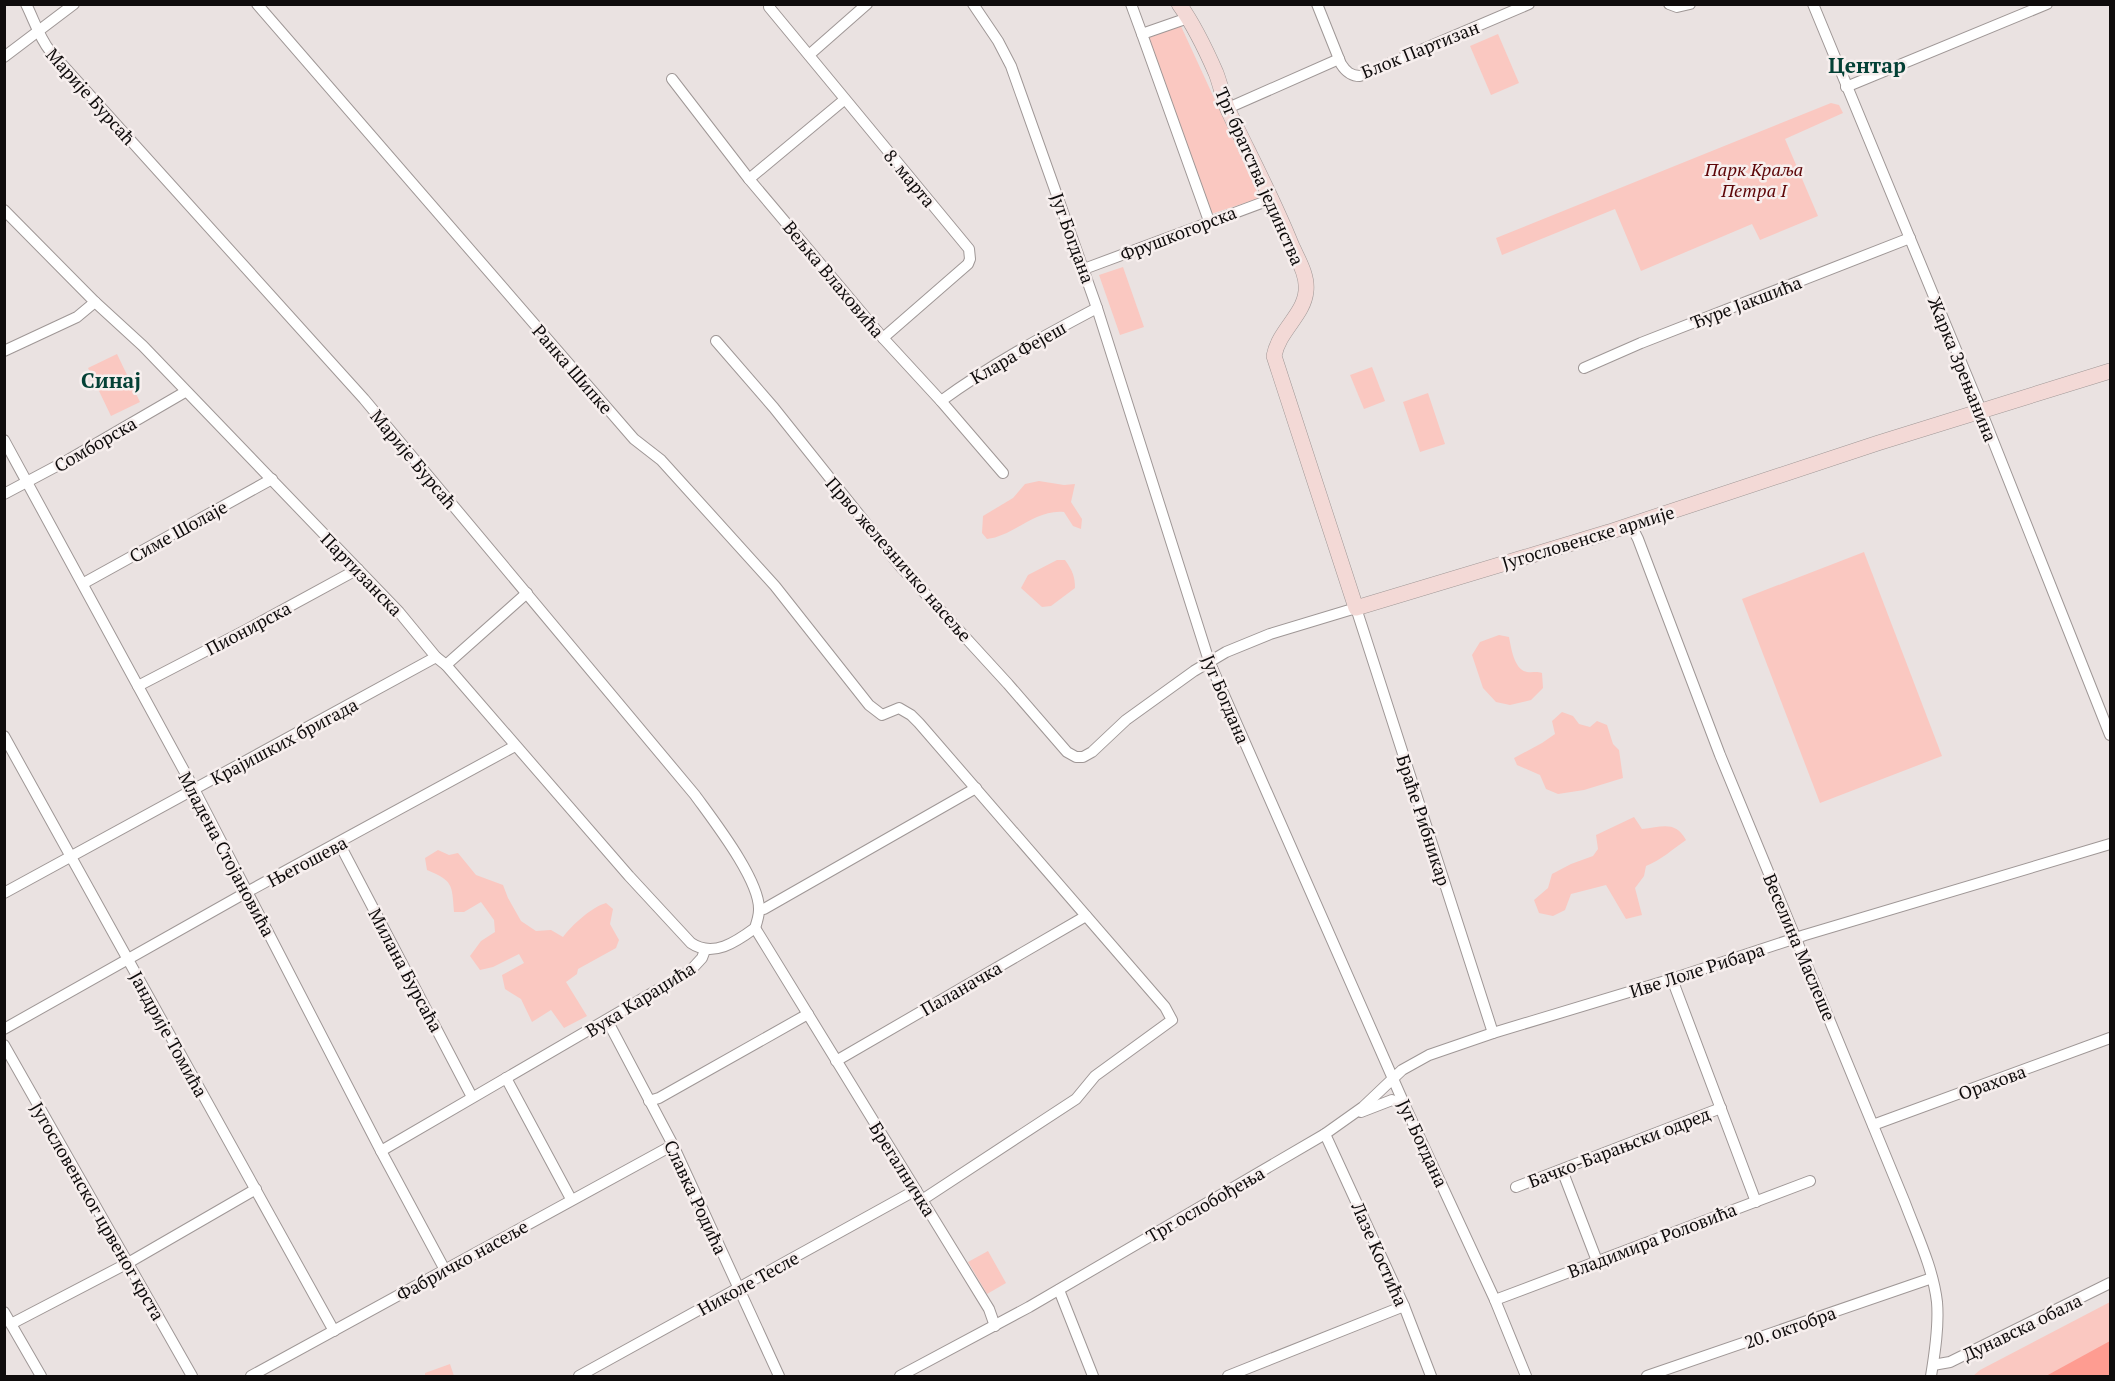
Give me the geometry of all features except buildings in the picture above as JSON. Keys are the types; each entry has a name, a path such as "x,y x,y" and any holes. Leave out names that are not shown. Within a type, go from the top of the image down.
{"street":[{"name":"Марије Бурсаћ","path":"27,4 42,40 50,51 356,391 695,795 746,870 759,908"},
{"path":"4,57 74,4"},
{"name":"Ранка Шипке","path":"257,4 634,439 661,460 775,586 869,705 882,715 899,708 911,715 976,788"},
{"path":"809,55 867,4"},
{"path":"1131,4 1209,221"},
{"name":"Трг братства јединства","path":"1179,4 1215,71 1228,108 1300,263 1306,292 1300,310 1282,334 1274,356 1356,608"},
{"name":"Блок Партизан","path":"1317,4 1339,59 1345,70 1354,76 1360,76 1529,4"},
{"path":"1669,4 1677,7 1690,4"},
{"name":"Жарка Зрењанина","path":"1813,4 1981,411 2110,735"},
{"path":"1846,87 2047,4"},
{"name":"Југ Богдана","path":"978,6 1011,66 1084,269 1209,661 1405,1106 1495,1300 1526,1377"},
{"name":"8. марта","path":"770,7 844,100 969,249 968,264 883,338"},
{"path":"1142,34 1188,18"},
{"path":"1228,108 1339,59"},
{"name":"Вељка Влаховића","path":"672,79 749,179 883,338 1003,473"},
{"path":"749,179 844,100"},
{"name":"Фрушкогорска","path":"1084,269 1272,199"},
{"name":"Партизанска","path":"4,210 95,302 143,346 399,612 436,657 446,665 691,943 705,950"},
{"name":"Ђуре Јакшића","path":"1584,368 1910,238"},
{"path":"4,351 77,317 95,302"},
{"name":"Клара Фејеш","path":"941,401 964,384 1035,341 1097,308"},
{"name":"Прво железничко насеље","path":"716,341 774,408 900,566 1067,752 1076,757 1083,757 1092,752"},
{"name":"Југословенске армије","path":"1092,752 1126,720 1209,661 1270,634 1631,525 2110,371"},
{"name":"Сомборска","path":"4,494 185,392"},
{"name":"Младена Стојановића","path":"4,440 84,583 194,789 445,1270"},
{"name":"Симе Шолаје","path":"84,583 273,479"},
{"name":"Веселина Маслеше","path":"1631,525 1720,755 1905,1203 1932,1278 1937,1301 1932,1371"},
{"name":"Пионирска","path":"138,686 358,569"},
{"path":"446,665 527,593"},
{"name":"Браће Рибникар","path":"1356,608 1493,1033"},
{"name":"Крајишких бригада","path":"4,893 436,657"},
{"name":"Јандрије Томића","path":"4,736 334,1331"},
{"name":"Његошева","path":"4,1029 247,892 515,746"},
{"path":"4,760 15,754"},
{"path":"755,928 759,908 764,909 771,906 976,788 1165,1007 1172,1020 1095,1076 1076,1099 922,1200"},
{"name":"Милана Бурсаћа","path":"339,843 472,1097"},
{"name":"Иве Лоле Рибара","path":"1393,1078 1412,1063 1429,1054 1493,1033 1672,979 1796,938 2110,844"},
{"name":"Паланачка","path":"836,1061 1086,916"},
{"name":"Вука Караџића","path":"381,1151 690,971 702,958 705,950 719,949 755,928"},
{"name":"Брегалничка","path":"755,928 989,1309 995,1326"},
{"path":"1672,979 1756,1202"},
{"path":"649,1101 808,1014"},
{"name":"Славка Родића","path":"607,1020 673,1145 778,1377"},
{"name":"Орахова","path":"1873,1125 2110,1038"},
{"name":"Југословенског црвеног крста","path":"4,1045 192,1377"},
{"path":"506,1077 572,1199"},
{"name":"Трг ослобођења","path":"900,1377 1059,1290 1325,1134 1350,1117 1393,1078"},
{"name":"Трг ослобођења","path":"1350,1117 1385,1101 1399,1101 1405,1106"},
{"name":"Бачко-Барањски одред","path":"1516,1187 1721,1108"},
{"name":"Лазе Костића","path":"1325,1134 1404,1306 1431,1377"},
{"name":"Фабричко насеље","path":"251,1377 673,1145"},
{"path":"1562,1170 1597,1262"},
{"name":"Владимира Роловића","path":"1495,1300 1810,1181"},
{"path":"11,1324 128,1263 256,1189"},
{"name":"Николе Тесле","path":"579,1377 916,1190"},
{"name":"20. октобра","path":"1647,1377 1932,1278"},
{"name":"Дунавска обала","path":"1932,1371 2110,1283"},
{"path":"1059,1290 1093,1377"},
{"path":"1228,1377 1404,1306"},
{"path":"4,1312 41,1377"}],"green space":[{"path":"1180,24 1260,198 1211,214 1148,36"},
{"path":"1498,34 1519,83 1491,95 1470,46"},
{"name":"Парк Краља Петра I","path":"1831,103 1839,105 1843,113 1785,139 1818,216 1760,240 1752,224 1641,271 1615,209 1502,255 1496,238"},
{"path":"1123,267 1144,327 1120,335 1099,275"},
{"path":"117,354 140,402 111,416 88,368"},
{"path":"1372,367 1385,401 1364,409 1350,375"},
{"path":"1428,393 1445,444 1420,452 1403,402"},
{"path":"1039,481 1064,485 1075,484 1071,502 1082,519 1081,529 1073,526 1064,512 1053,512 1034,518 997,537 987,539 982,533 983,516 1013,498 1025,484"},
{"path":"1864,552 1942,756 1820,803 1742,599"},
{"path":"1057,560 1065,560 1074,577 1075,588 1051,606 1042,607 1021,588 1028,575"},
{"path":"1499,635 1509,637 1514,658 1519,667 1527,672 1542,673 1543,688 1531,700 1510,705 1496,702 1483,688 1472,655 1480,642"},
{"path":"1562,712 1573,716 1579,724 1590,727 1597,721 1607,725 1613,744 1619,750 1623,778 1584,790 1558,794 1546,789 1540,775 1517,765 1514,758 1555,734 1552,721"},
{"path":"1634,817 1642,829 1673,827 1686,840 1662,858 1646,866 1644,876 1635,888 1642,915 1626,919 1606,885 1571,894 1565,910 1553,916 1539,913 1534,900 1548,888 1552,874 1593,856 1598,849 1596,835"},
{"path":"438,850 449,855 458,853 476,875 503,885 521,921 536,931 551,930 563,937 595,908 606,903 613,909 610,924 619,940 616,948 578,969 577,974 566,982 587,1016 564,1028 551,1010 532,1022 521,999 505,989 502,975 524,963 519,954 493,967 480,970 470,956 481,941 495,932 494,920 481,902 464,912 454,912 450,885 442,877 427,870 425,858"},
{"path":"988,1251 1006,1283 987,1294 968,1262"},
{"path":"2110,1302 2110,1376 1973,1376 1980,1370"},
{"path":"450,1364 454,1376 425,1376 425,1373"}],"shaded area":[{"path":"2110,1341 2110,1376 2046,1376"}],"district":[{"name":"Центар","path":"1867,65"},
{"name":"Синај","path":"111,380"}]}
